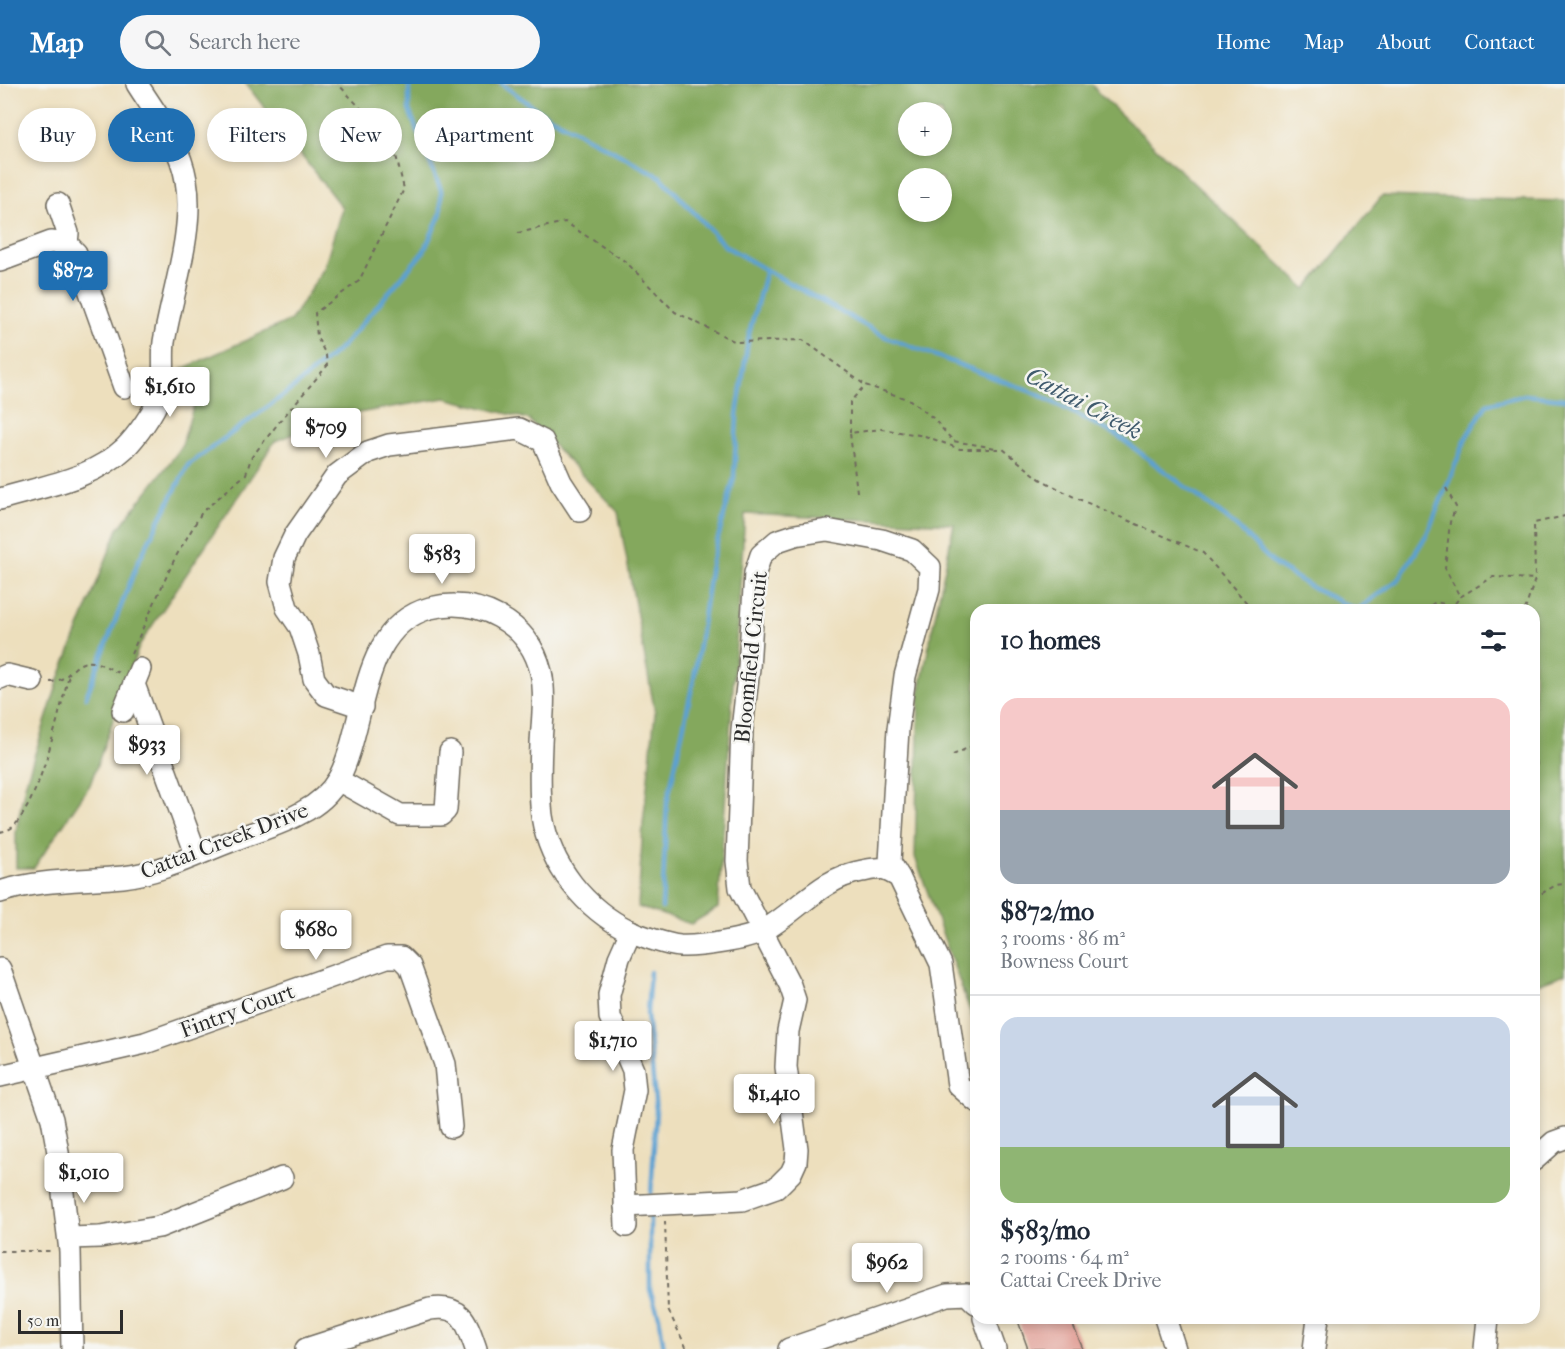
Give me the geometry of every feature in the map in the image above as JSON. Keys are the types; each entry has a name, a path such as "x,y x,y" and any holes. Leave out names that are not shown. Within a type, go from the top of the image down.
{"street":[{"path":"124,84 160,137 174,170 187,220"},
{"path":"0,499 90,473 107,462 136,436 161,395 164,343 179,275 187,220 187,182 182,161 166,129 137,84"},
{"path":"58,204 68,233 68,244 76,253 124,387"},
{"path":"0,261 51,242 68,244"},
{"path":"362,707 326,695 314,679 300,627 287,608 280,582 284,558 295,535 337,475 368,452 389,445 519,429 543,441 561,482 580,511"},
{"name":"Bloomfield Circuit","path":"762,931 741,888 737,861 742,730 749,668 755,573 761,555 777,541 795,535 827,530 882,540 912,550 930,567 929,589 905,676 898,729 890,862 900,877"},
{"name":"Cattai Creek Drive","path":"0,892 22,885 126,876 160,868 298,815 320,802 338,780 350,751 373,665 383,642 400,622 420,611 443,605 471,605 499,616 520,631 536,653 542,676 540,789 543,819 552,850 568,880 597,910 631,931 679,946 740,940 762,931 820,887 846,873 880,868 900,877"},
{"path":"123,711 135,669"},
{"path":"135,669 196,854"},
{"path":"0,678 7,675 32,681"},
{"path":"338,780 400,815 441,815 446,810 450,752"},
{"path":"900,877 941,964 958,1085 970,1096"},
{"path":"631,931 619,958 609,995 610,1017 633,1070 635,1090 623,1150 626,1216 665,1205 742,1200 776,1188 791,1173 796,1161 797,1149 786,1067 788,1031 795,1000 790,985 762,931"},
{"name":"Fintry Court","path":"36,1069 145,1043 387,957 401,957 410,966 445,1064 451,1127"},
{"path":"0,969 52,1119 70,1244 72,1349"},
{"path":"0,1076 36,1069"},
{"path":"1540,1155 1554,1142 1565,1138"},
{"path":"70,1244 159,1227 282,1178"},
{"path":"789,1349 947,1294 967,1294 970,1297"},
{"path":"306,1349 440,1307 452,1309 460,1314 467,1323 476,1349"},
{"path":"986,1324 995,1349"},
{"path":"1167,1324 1175,1349"},
{"path":"1314,1349 1317,1324"},
{"path":"1485,1349 1487,1324"}],"path":[{"path":"135,669 175,558 202,512 246,474 251,458 327,366 326,355 317,337 315,313 359,280 404,189 393,143 338,84"},
{"path":"518,233 565,222 626,262 675,312 736,342 803,340 865,385 910,400 933,418 953,441 1003,449 1040,479 1074,497 1203,553 1248,604"},
{"path":"857,492 850,434 850,402 865,385"},
{"path":"850,434 881,429 925,436 960,449 1003,449"},
{"path":"1446,488 1456,507 1450,522 1445,568 1460,597"},
{"path":"1527,604 1535,579 1533,523 1565,516"},
{"path":"1455,604 1460,597 1493,576 1535,579"},
{"path":"32,681 54,682 69,675 83,663 94,662 104,666"},
{"path":"0,832 11,828 30,803 49,749 69,675"},
{"path":"953,755 970,747"},
{"path":"1540,894 1556,885 1565,884"},
{"path":"665,1205 668,1310 687,1349"},
{"path":"0,1251 70,1244"}],"green space":[{"path":"246,84 1092,84 1098,93 1306,289 1382,196 1565,201 1565,974 1540,983 1540,604 970,604 970,1011 915,857 919,694 954,524 745,514 718,908 691,924 638,907 643,824 655,713 618,512 528,419 445,398 341,416 275,441 140,644 90,785 34,868 16,868 16,831 25,785 59,679 118,529 181,448 198,391 182,369 291,320 324,268 342,208 306,162 307,108 265,108"}],"building":[{"path":"1019,1324 1073,1324 1083,1349 1028,1349"}],"waterway":[{"path":"86,697 138,562 188,465 292,389 342,347 424,251 441,213 441,190 409,110 409,84"},
{"name":"Cattai Creek","path":"502,84 539,111 661,177 725,246 766,270 886,337 1037,394 1118,436 1233,523 1275,565 1345,604"},
{"path":"662,908 667,803 694,678 711,565 734,478 737,415 749,334 766,270"},
{"name":"Cattai Creek","path":"1365,604 1399,579 1427,534 1467,436 1487,404 1525,395 1565,399"},
{"path":"650,972 647,1013 656,1111 651,1194"},
{"path":"650,1217 650,1290 659,1316 664,1349"}]}
